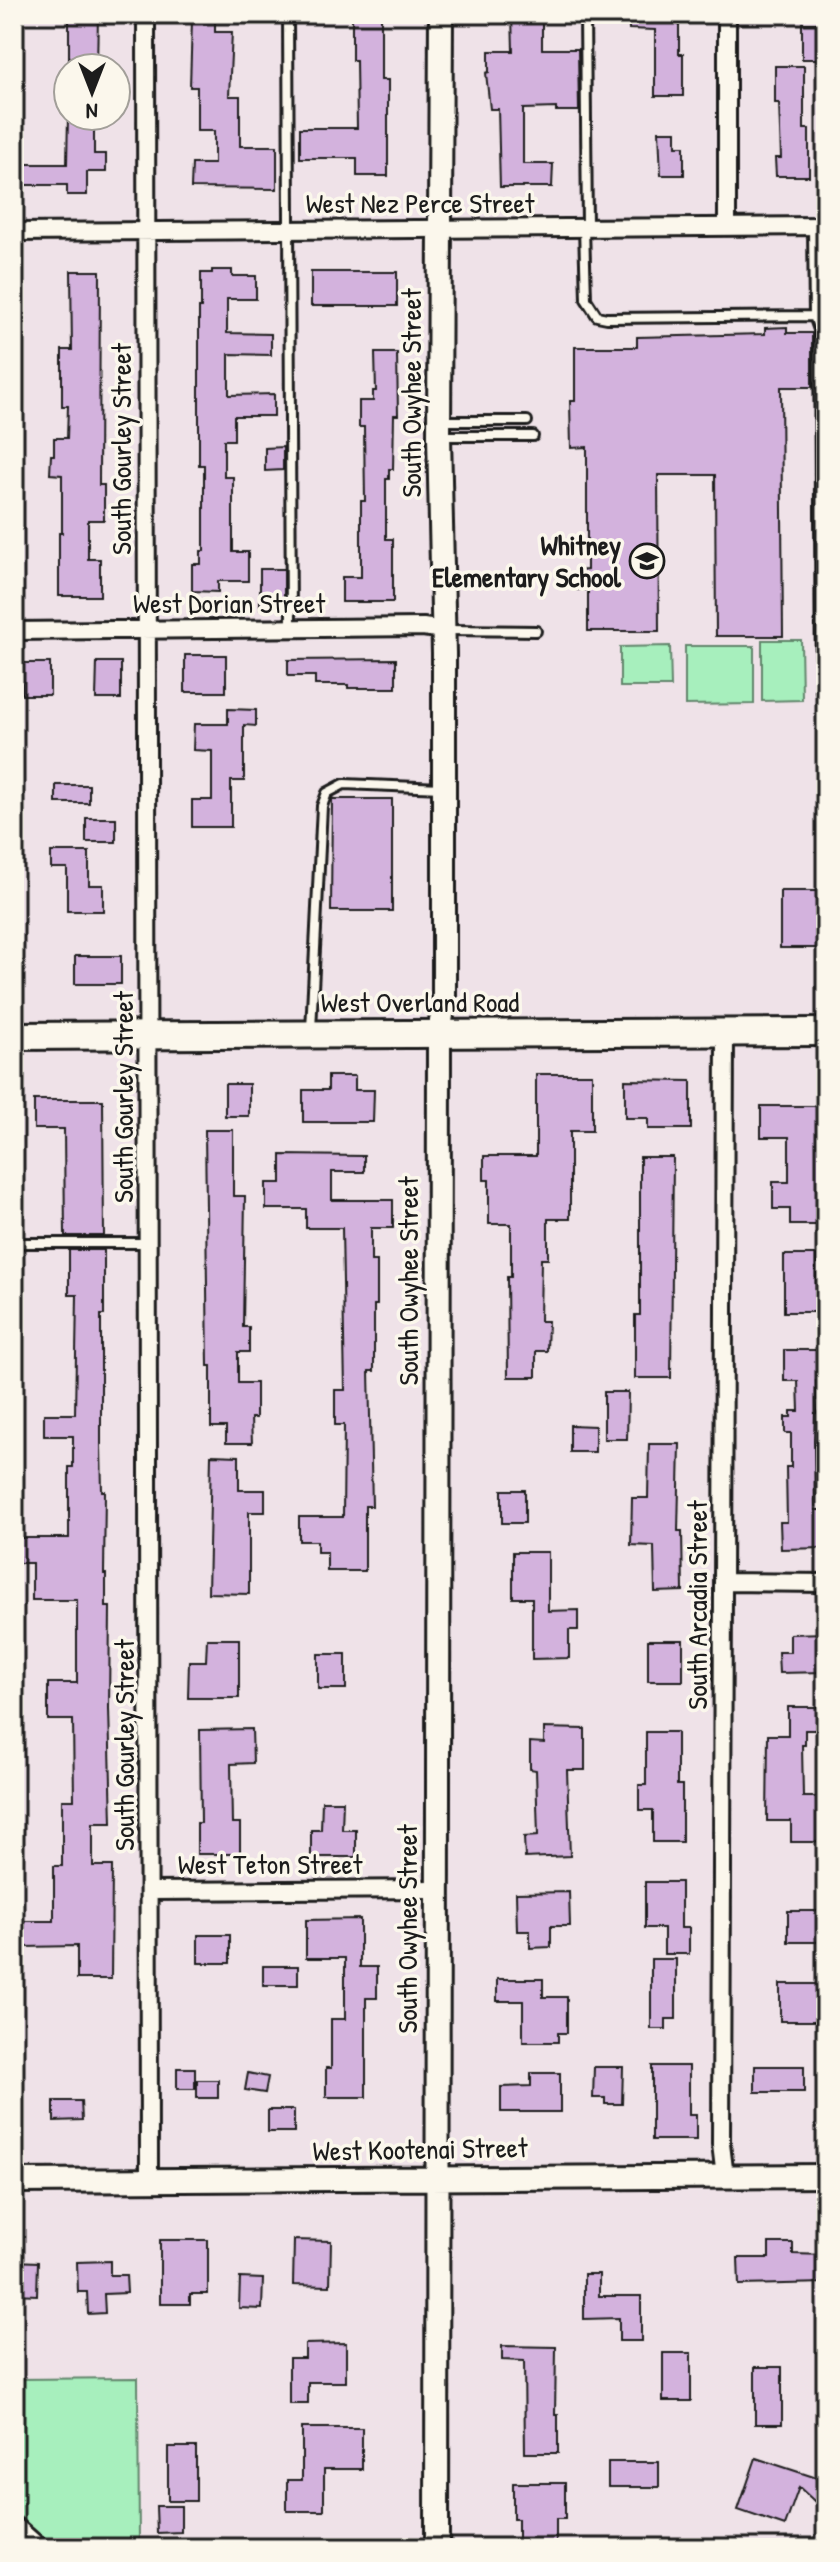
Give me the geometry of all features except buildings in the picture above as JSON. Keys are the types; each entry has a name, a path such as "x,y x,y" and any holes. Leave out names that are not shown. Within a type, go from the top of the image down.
{"main road":[{"name":"West Overland Road","path":"14,1036 826,1032"}],"street":[{"name":"South Gourley Street","path":"146,14 149,2181"},
{"name":"South Owyhee Street","path":"437,2548 439,1034 444,1002 439,429 441,14"},
{"path":"727,14 727,227"},
{"name":"West Nez Perce Street","path":"14,232 820,226"},
{"name":"West Dorian Street","path":"14,631 423,627 443,630"},
{"name":"South Arcadia Street","path":"725,1032 721,2144 725,2177"},
{"path":"723,1582 826,1583"},
{"name":"West Teton Street","path":"150,1891 437,1889"},
{"name":"West Kootenai Street","path":"14,2181 826,2176"},
{"path":"14,2525 40,2548"}],"lane":[{"path":"288,14 291,629"},
{"path":"585,14 586,299 597,316 814,316"},
{"path":"820,226 814,316 819,330 821,691"},
{"path":"439,429 527,421"},
{"path":"439,429 533,436"},
{"path":"443,630 536,631"},
{"path":"310,1034 322,806 327,793 344,784 444,788"},
{"path":"14,1243 149,1243"}],"green space":[{"path":"762,640 801,640 802,700 762,701"},
{"path":"670,646 671,687 620,687 620,647"},
{"path":"685,646 754,646 754,704 685,705"},
{"path":"138,2378 139,2548 14,2548 14,2379"}],"place":[{"name":"Whitney Elementary School","path":"647,561"}]}
